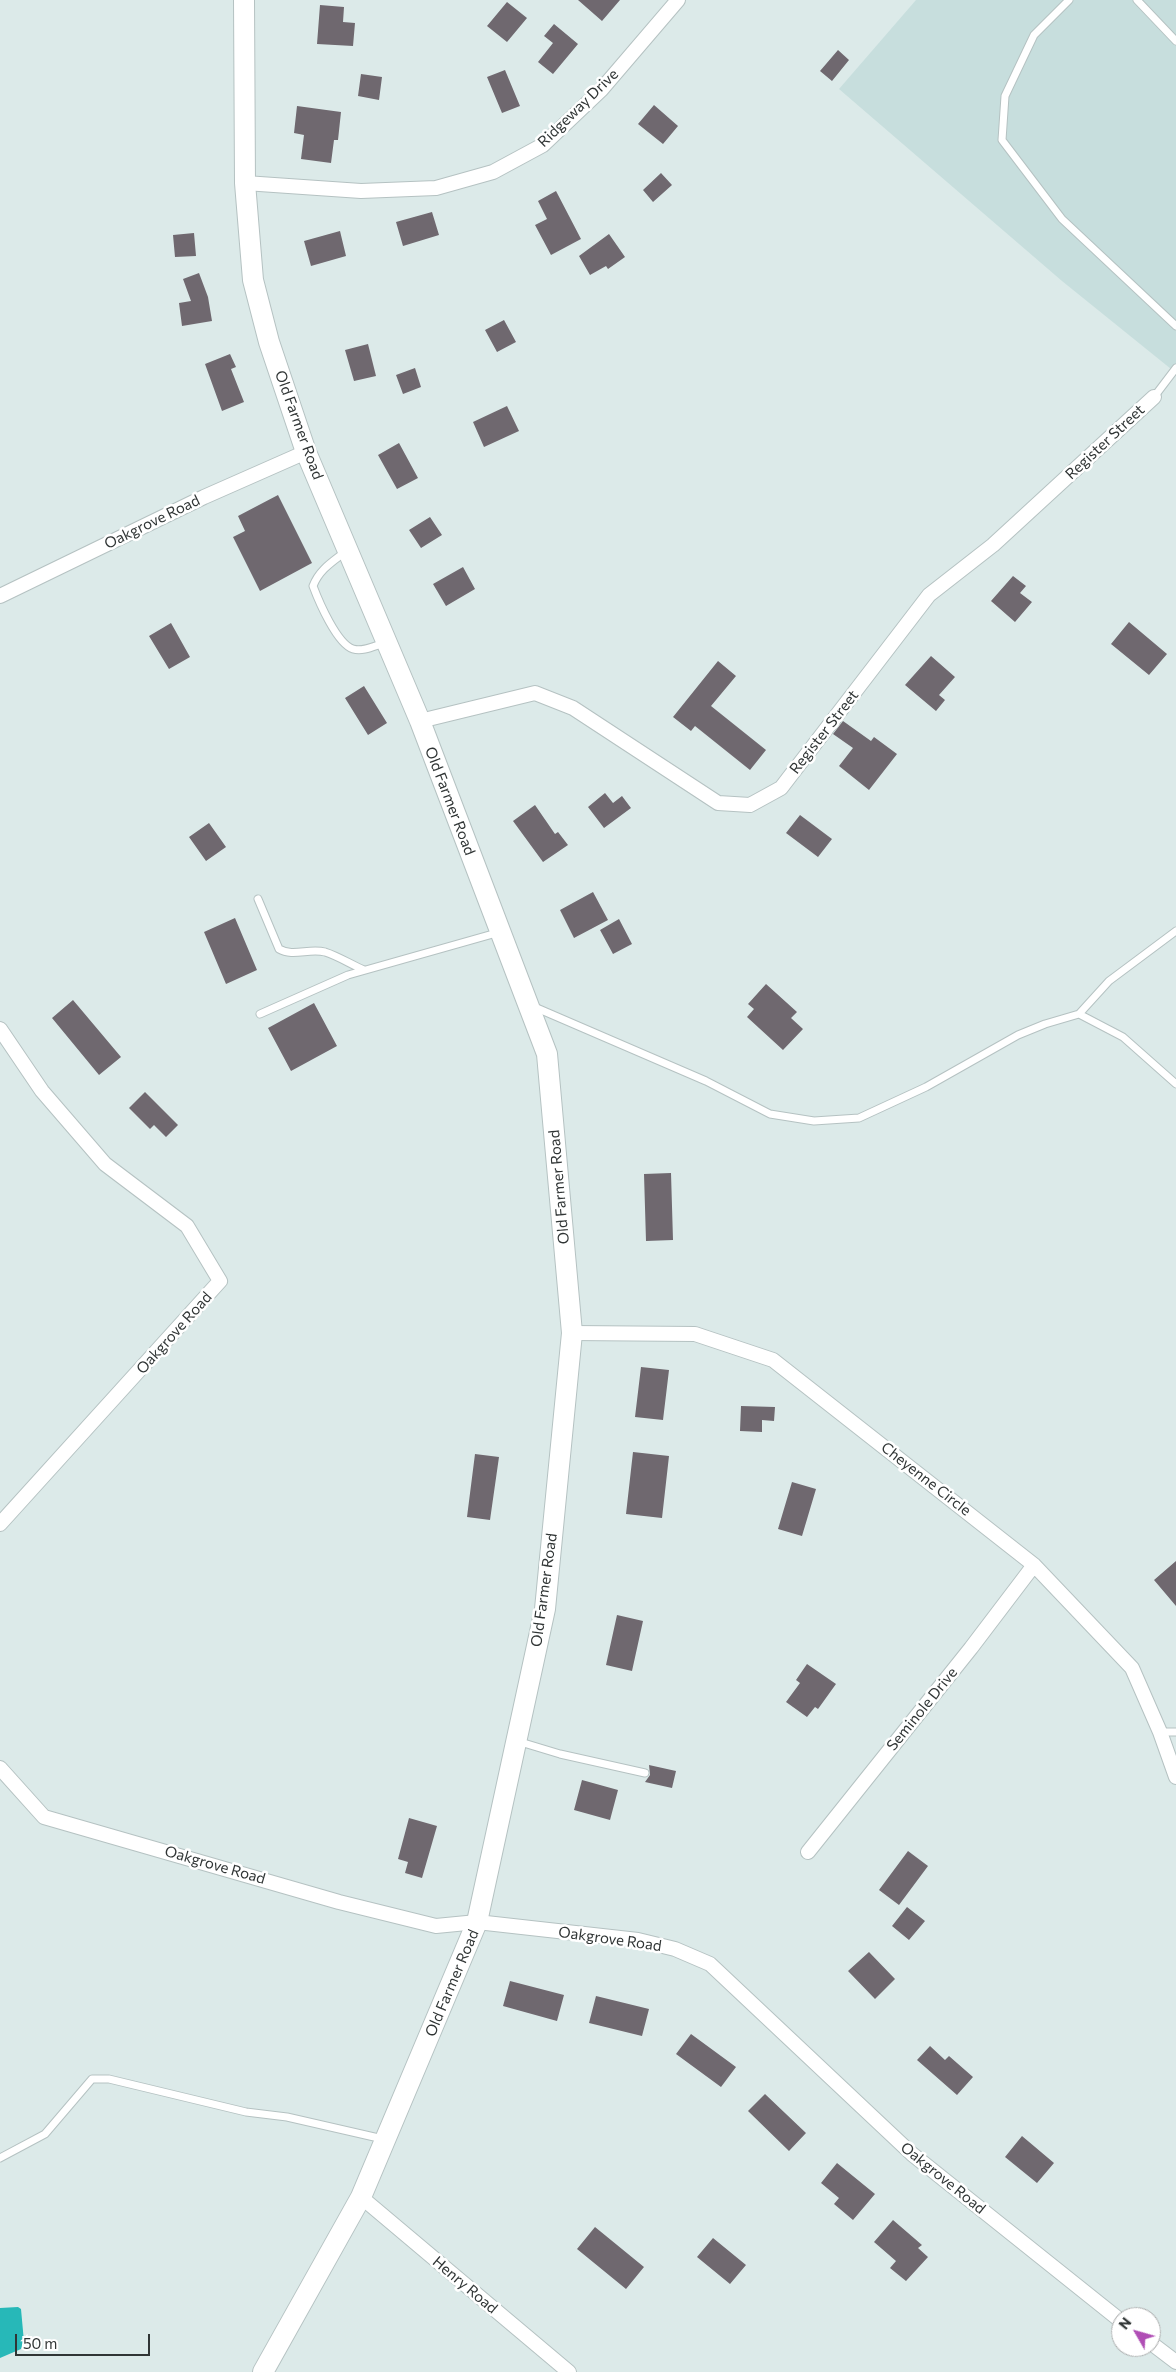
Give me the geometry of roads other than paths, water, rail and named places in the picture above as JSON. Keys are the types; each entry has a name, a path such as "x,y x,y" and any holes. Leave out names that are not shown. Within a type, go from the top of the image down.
{"street":[{"name":"Old Farmer Road","path":"244,0 245,183 253,280 269,342 306,452 420,721 547,1054 572,1333 545,1609 478,1922 361,2197 263,2372"},
{"name":"Ridgeway Drive","path":"245,183 361,191 436,188 493,172 543,144 600,90 678,0"},
{"name":"Register Street","path":"420,721 535,693 574,708 718,803 750,805 781,788 929,595 993,545 1154,397"},
{"name":"Oakgrove Road","path":"0,596 204,497 306,452"},
{"name":"Oakgrove Road","path":"0,1029 42,1092 105,1164 187,1226 220,1281 179,1329 0,1524"},
{"name":"Cheyenne Circle","path":"572,1333 695,1334 773,1360 1034,1565 1132,1668 1160,1732 1176,1777"},
{"name":"Seminole Drive","path":"808,1852 971,1648 1034,1565"},
{"name":"Oakgrove Road","path":"0,1768 44,1817 339,1902 436,1926 478,1922 638,1940 675,1949 710,1964 912,2154 1111,2313"},
{"name":"Henry Road","path":"361,2197 569,2372"},
{"path":"1161,2351 1176,2362"}],"lane":[{"path":"1069,0 1034,35 1005,96 1002,140 1062,218 1176,326"},
{"path":"1137,0 1176,41"},
{"path":"1154,397 1176,368"},
{"path":"348,550 323,569 316,578 313,586 317,596 340,640 346,645 362,650 387,643"},
{"path":"258,899 279,949 286,953 325,952 364,970"},
{"path":"527,1003 706,1081 770,1114 814,1121 859,1118 926,1087 1018,1035 1044,1024 1079,1014 1108,981 1176,931"},
{"path":"260,1014 348,975 500,932"},
{"path":"1079,1014 1122,1037 1176,1084"},
{"path":"1160,1732 1176,1732"},
{"path":"517,1741 560,1754 645,1773"},
{"path":"0,2158 45,2134 92,2079 109,2079 246,2112 287,2117 386,2140"}],"water":[{"path":"18,2307 21,2309 24,2342 21,2349 0,2358 0,2308"}]}
